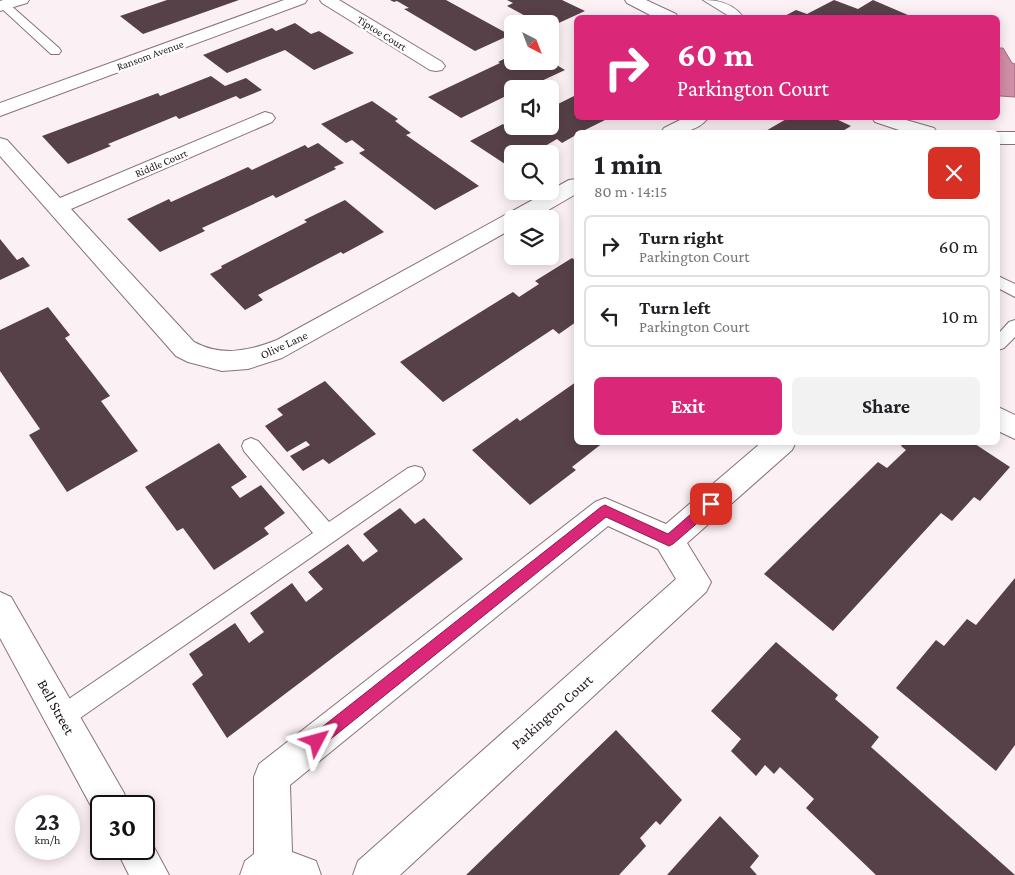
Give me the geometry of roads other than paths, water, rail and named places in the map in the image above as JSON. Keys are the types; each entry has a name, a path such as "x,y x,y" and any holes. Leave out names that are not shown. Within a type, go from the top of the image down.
{"street":[{"path":"2,5 21,0"},
{"name":"Ransom Avenue","path":"0,110 299,0"},
{"name":"Tiptoe Court","path":"328,0 436,66"},
{"path":"633,0 664,15"},
{"name":"Riddle Court","path":"57,207 264,118"},
{"path":"675,130 694,120"},
{"path":"887,120 917,130"},
{"path":"1000,138 1015,138"},
{"name":"Olive Lane","path":"0,144 185,349 197,356 213,360 230,362 249,360 286,346 504,226"},
{"name":"Olive Lane","path":"532,210 574,186"},
{"path":"1000,419 1015,428"},
{"path":"278,871 272,777 605,511 669,540 779,445"},
{"name":"Parkington Court","path":"372,875 695,582 669,540"},
{"name":"Bell Street","path":"2,614 105,795"},
{"path":"141,860 150,875"}],"lane":[{"path":"709,0 732,10 736,15"},
{"path":"2,5 56,51"},
{"path":"1000,282 1015,291"},
{"path":"1000,342 1015,326"},
{"path":"251,446 327,535"},
{"path":"62,718 415,474"}]}
